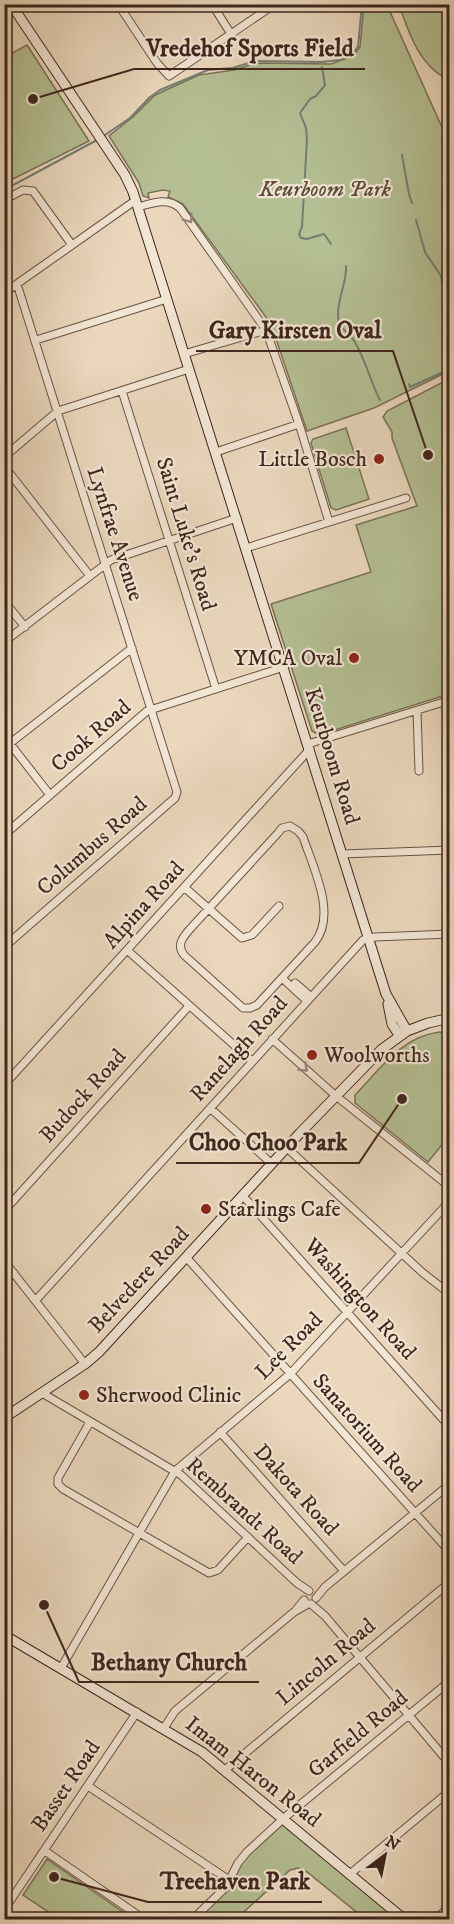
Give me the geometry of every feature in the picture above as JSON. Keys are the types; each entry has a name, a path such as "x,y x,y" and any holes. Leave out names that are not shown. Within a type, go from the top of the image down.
{"main road":[{"name":"Keurboom Road","path":"11,4 125,175 137,203 386,995 403,1033"},
{"name":"Belvedere Road","path":"4,1418 86,1364 112,1339 272,1164 381,1050 403,1033 428,1023 450,1018"},
{"name":"Imam Haron Road","path":"4,1635 138,1712 202,1752 405,1920"}],"street":[{"path":"118,4 157,63 169,76 275,4"},
{"path":"212,4 231,33"},
{"path":"4,200 23,190 31,190 72,245"},
{"path":"4,293 137,203 172,202 180,208 266,330 299,424 329,522"},
{"name":"Lynfrae Avenue","path":"17,284 152,709 177,790 176,795"},
{"path":"36,340 167,299"},
{"path":"184,354 266,330"},
{"path":"4,457 58,411 189,369"},
{"name":"Saint Luke's Road","path":"122,391 216,688"},
{"path":"216,452 299,424"},
{"path":"4,466 90,576"},
{"path":"246,548 406,498"},
{"path":"4,642 115,558 237,518"},
{"path":"4,601 25,627"},
{"path":"7,745 132,648"},
{"name":"Cook Road","path":"4,835 141,715 152,709 284,667"},
{"path":"309,746 450,700"},
{"path":"417,711 419,771"},
{"path":"4,736 7,745 50,795"},
{"name":"Alpina Road","path":"4,1085 128,950 309,746"},
{"name":"Columbus Road","path":"4,947 176,795"},
{"path":"290,826 303,837 320,890 323,919 320,936 284,976 257,1005 247,1009 237,1003 184,955 180,946 183,938 208,909 282,828 290,826"},
{"path":"342,854 450,850"},
{"path":"184,887 244,938 252,935 279,906"},
{"path":"369,938 450,934"},
{"name":"Ranelagh Road","path":"36,1300 363,940 369,938"},
{"path":"128,950 252,1062"},
{"path":"284,976 309,999"},
{"name":"Budock Road","path":"4,1210 189,1006"},
{"path":"272,1039 336,1096 450,1187"},
{"path":"210,1108 272,1164"},
{"path":"287,1148 450,1294"},
{"name":"Washington Road","path":"243,1196 450,1427"},
{"name":"Lee Road","path":"61,1668 175,1471 290,1374 450,1202"},
{"name":"Sanatorium Road","path":"186,1257 450,1552"},
{"path":"4,1261 86,1364"},
{"path":"4,1280 14,1273"},
{"name":"Rembrandt Road","path":"42,1393 175,1471 297,1583 450,1764"},
{"path":"90,1422 58,1478 58,1484 63,1489 209,1573 218,1570 248,1538"},
{"name":"Dakota Road","path":"220,1432 344,1571"},
{"path":"164,1728 176,1711 450,1484"},
{"name":"Lincoln Road","path":"225,1770 450,1582"},
{"name":"Garfield Road","path":"192,1920 222,1891 243,1857 284,1818 450,1681"},
{"name":"Basset Road","path":"4,1910 138,1712"},
{"path":"88,1786 229,1880"},
{"path":"350,1874 450,1791"},
{"path":"45,1851 146,1920"},
{"path":"435,1920 450,1906"}],"green space":[{"name":"Keurboom Park","path":"364,5 387,5 449,143 449,371 374,408 307,431 271,324 183,204 168,197 170,191 148,193 149,198 143,196 139,183 109,136 155,95 199,75 234,70 256,63 331,64 353,56 360,47"},
{"path":"399,5 449,5 449,75 445,78 436,72 421,55"},
{"path":"27,45 89,141 5,183 5,57"},
{"path":"449,379 449,694 319,735 312,731 271,604 371,572 356,525 417,506 392,438 392,432 383,417 387,411"},
{"path":"346,428 369,499 336,510 331,508 311,443 313,439"},
{"path":"440,1032 449,1039 449,1136 428,1162 355,1103 355,1095 403,1047 426,1035"},
{"path":"284,1818 405,1919 365,1919 307,1872 298,1868 290,1870 236,1919 192,1920 222,1891 238,1863"},
{"path":"47,1859 133,1919 59,1919 23,1895"}],"waterway":[{"path":"102,137 130,118 160,90 208,70 233,68 255,61 322,62 340,60 350,56 358,47 362,4"},
{"path":"322,67 325,85 316,96 310,99 300,113 306,128 307,139 302,227 299,234 301,238 307,239 324,234 331,244"},
{"path":"4,190 97,140"},
{"path":"402,155 412,203"},
{"path":"416,220 425,252 441,276 445,301 450,308"},
{"path":"346,266 338,310 339,321 357,346 380,400"},
{"path":"409,384 410,387 450,369"}],"place":[{"name":"Vredehof Sports Field","path":"33,99"},
{"name":"Gary Kirsten Oval","path":"428,455"},
{"name":"Little Bosch","path":"379,459"},
{"name":"YMCA Oval","path":"354,658"},
{"name":"Woolworths","path":"312,1055"},
{"name":"Choo Choo Park","path":"402,1099"},
{"name":"Starlings Cafe","path":"206,1209"},
{"name":"Sherwood Clinic","path":"84,1395"},
{"name":"Bethany Church","path":"44,1605"},
{"name":"Treehaven Park","path":"54,1877"}]}
